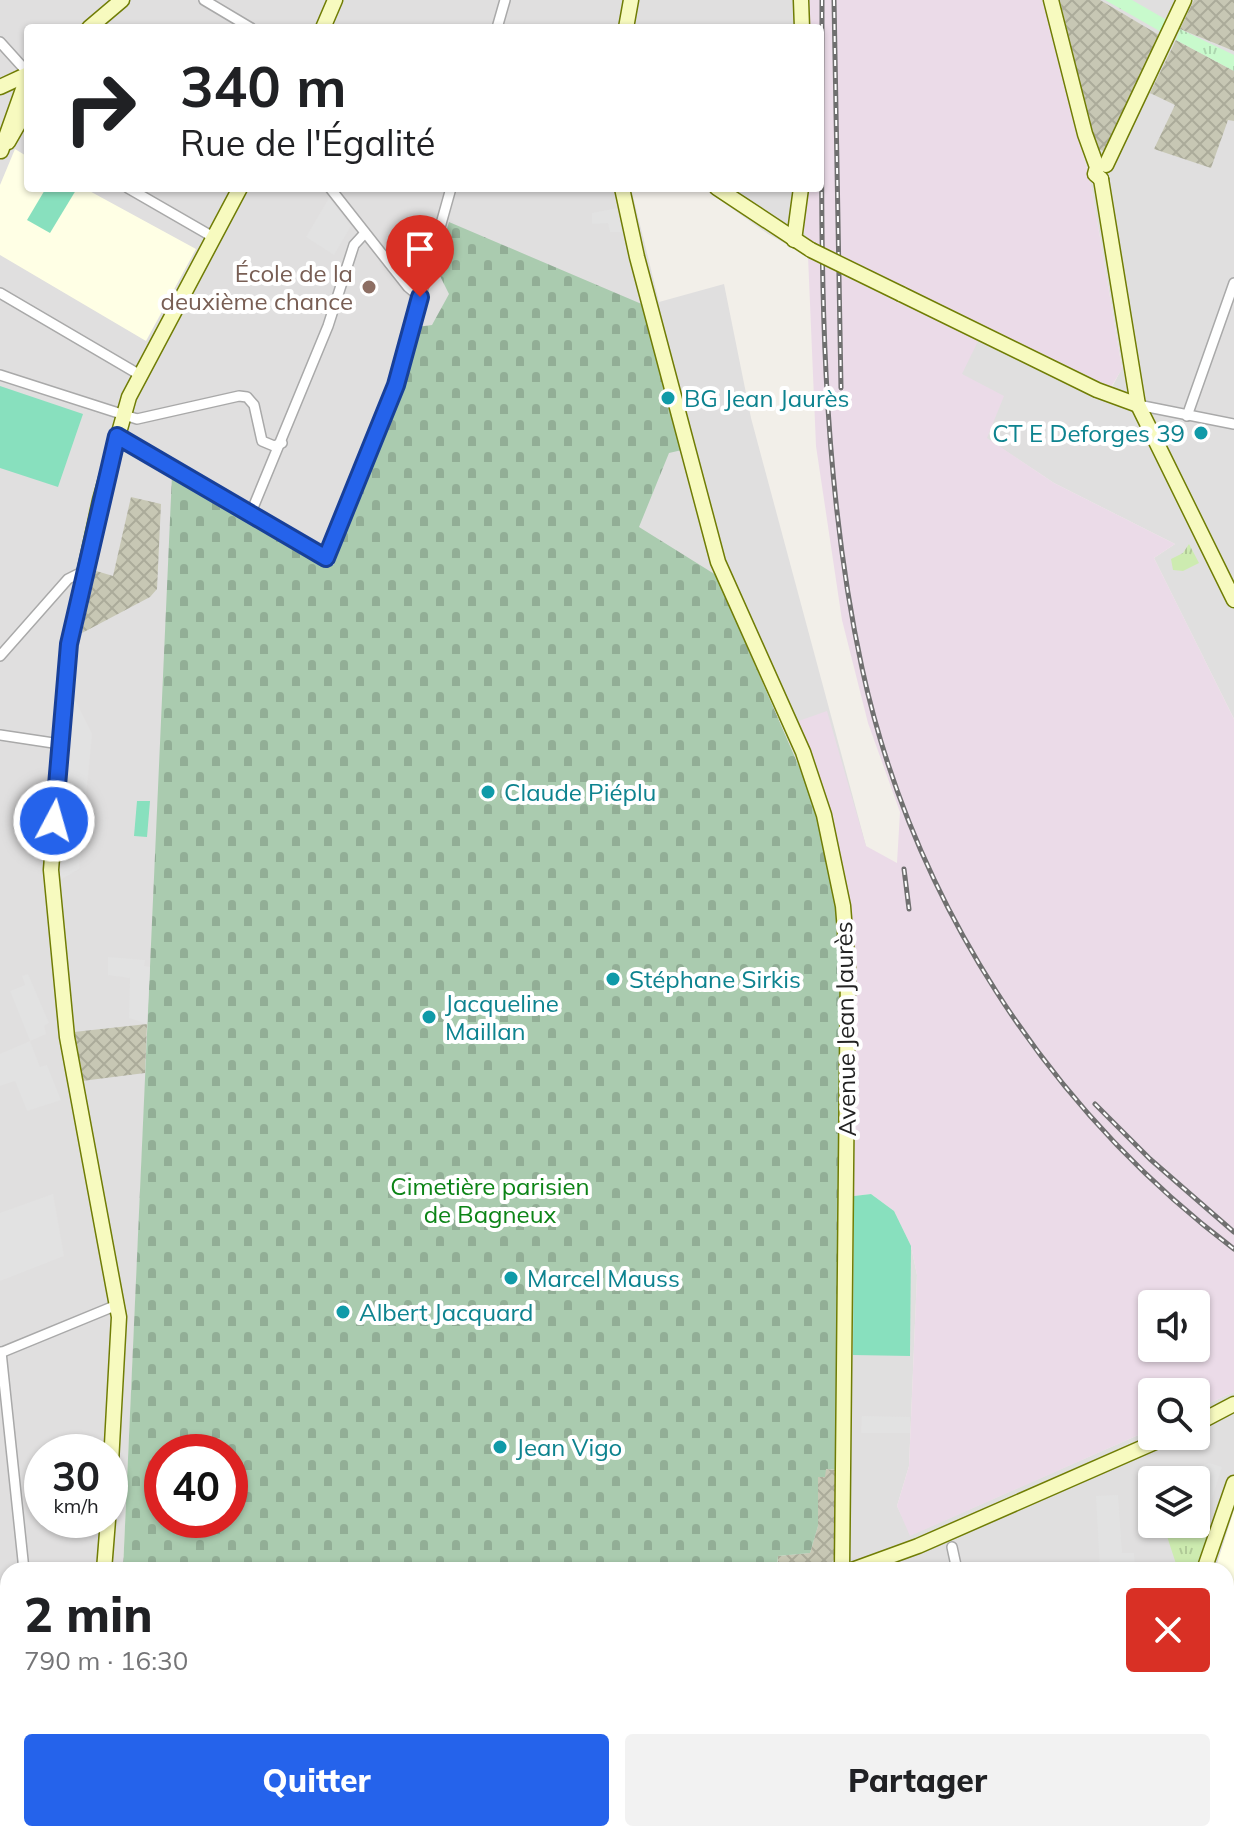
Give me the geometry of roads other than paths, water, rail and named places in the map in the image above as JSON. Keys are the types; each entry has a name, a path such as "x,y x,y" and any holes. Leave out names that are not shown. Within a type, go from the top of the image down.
{"street":[{"path":"82,24 109,0"},
{"path":"94,24 122,0"},
{"path":"204,0 244,24"},
{"path":"325,24 335,0"},
{"path":"498,24 505,0"},
{"path":"627,24 631,0"},
{"path":"801,0 802,24"},
{"path":"1051,0 1085,134 1102,170 1138,405 1234,600"},
{"path":"1102,170 1184,0"},
{"path":"0,42 24,69"},
{"path":"0,87 24,76"},
{"path":"0,151 23,128 18,105"},
{"path":"0,151 18,105"},
{"path":"135,192 213,237"},
{"path":"112,1434 119,1317 62,1001 54,911 51,852 69,644 84,571 124,415 140,375 236,192"},
{"path":"333,192 420,297"},
{"path":"117,436 326,558 396,385 450,192"},
{"name":"Avenue Jean Jaurès","path":"623,192 637,257 718,562 803,752 831,843 843,906 848,969 842,1562"},
{"path":"723,192 811,250 1097,390 1138,405 1234,424"},
{"path":"794,240 800,192"},
{"path":"250,515 328,326 354,245 365,233"},
{"path":"1187,416 1234,283"},
{"path":"0,293 140,375"},
{"path":"0,375 124,415 148,419 239,396 247,397 254,405 270,469"},
{"path":"262,441 274,446 282,443"},
{"path":"0,656 68,579 84,571"},
{"path":"0,735 60,744"},
{"path":"90,1164 112,1307 115,1361"},
{"path":"23,1562 1,1352 112,1307"},
{"path":"1210,1418 1234,1404"},
{"path":"1217,1415 1234,1411"},
{"path":"874,1562 918,1546 1138,1450"},
{"path":"1207,1562 1233,1487"},
{"path":"106,1562 107,1538"},
{"path":"952,1547 955,1562"}],"railway":[{"path":"822,0 822,24"},
{"path":"834,0 841,388"},
{"path":"822,192 824,336 829,419 847,586 862,668 885,753 915,836 952,915 996,992 1047,1063 1104,1131 1166,1193 1234,1249"},
{"path":"904,869 909,909"},
{"path":"1095,1104 1150,1159 1234,1232"}],"place":[{"name":"École de la deuxième chance","path":"369,287"},
{"name":"BG Jean Jaurès","path":"668,398"},
{"name":"CT E Deforges 39","path":"1201,433"},
{"name":"Claude Piéplu","path":"488,792"},
{"name":"Stéphane Sirkis","path":"613,979"},
{"name":"Jacqueline Maillan","path":"429,1017"},
{"name":"Marcel Mauss","path":"511,1278"},
{"name":"Albert Jacquard","path":"343,1312"},
{"name":"Jean Vigo","path":"500,1447"}],"park label":[{"name":"Cimetière parisien de Bagneux","path":"490,1200"}]}
